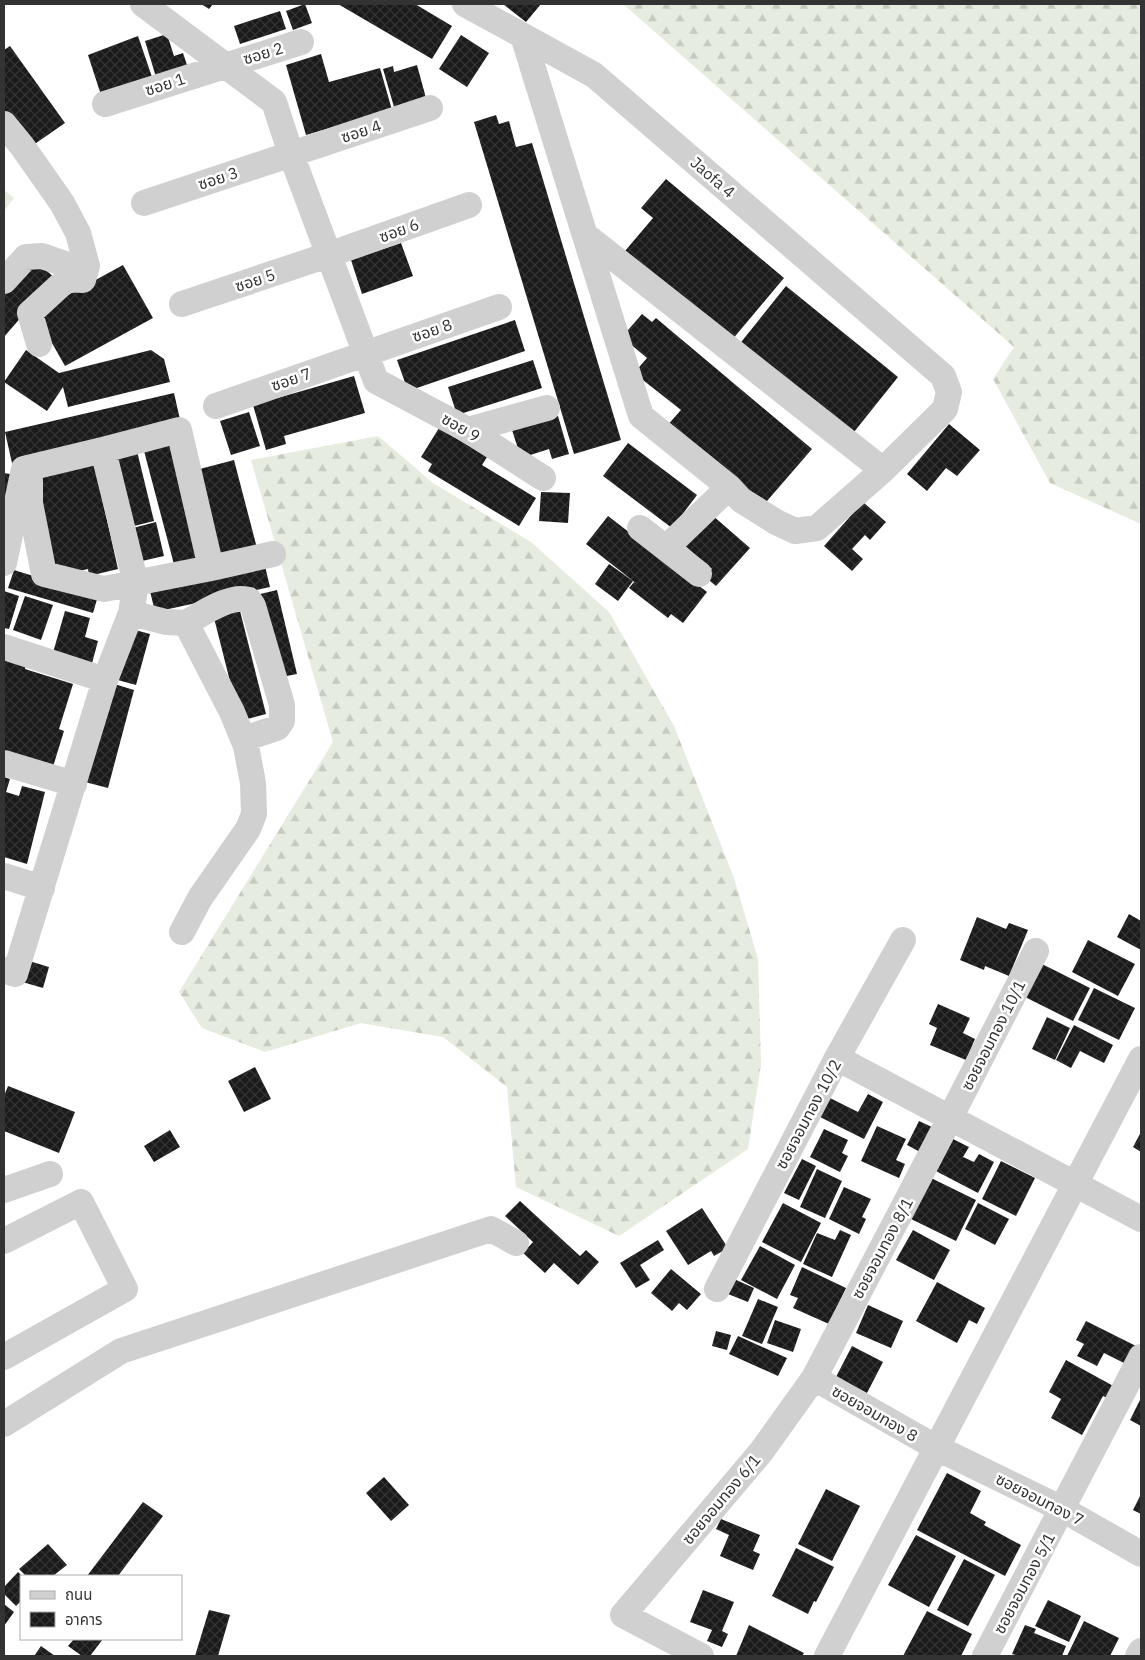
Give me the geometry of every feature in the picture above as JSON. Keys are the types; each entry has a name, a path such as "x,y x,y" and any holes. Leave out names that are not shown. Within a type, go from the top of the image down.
{"street":[{"path":"143,4 274,102 291,154 365,353"},
{"name":"Jaofa 4","path":"465,4 594,75 943,376 949,392 945,409 883,470"},
{"path":"523,36 641,416 729,487 741,500 776,522 796,531 817,528 883,470 585,235"},
{"name":"ซอย 2","path":"225,65 301,42"},
{"name":"ซอย 1","path":"105,104 225,65"},
{"name":"ซอย 4","path":"291,154 430,108"},
{"path":"4,124 62,203 78,233 87,266 83,280 67,279 30,313 39,344"},
{"name":"ซอย 3","path":"144,203 291,154"},
{"name":"ซอย 6","path":"328,255 470,205"},
{"name":"ซอย 5","path":"182,304 328,255"},
{"path":"4,281 26,257 42,256 65,264 67,279"},
{"name":"ซอย 8","path":"365,353 499,307"},
{"name":"ซอย 9","path":"365,353 376,381 468,430 543,478"},
{"name":"ซอย 7","path":"216,406 365,353"},
{"path":"468,430 547,408"},
{"path":"4,563 24,469 179,430 211,568"},
{"path":"4,970 15,974 105,680 131,613 136,584 103,450"},
{"path":"30,468 30,503 44,574 104,589 136,584 273,554"},
{"path":"666,548 729,487"},
{"path":"640,528 699,574"},
{"path":"131,613 166,622 186,623 218,605 244,598 250,600 282,705 282,721 277,728 243,739"},
{"path":"182,932 200,898 248,829 254,814 253,783 243,739 232,712 186,623"},
{"path":"4,647 105,680"},
{"path":"4,763 74,784"},
{"path":"4,876 42,888"},
{"name":"ซอยจอมทอง 10/2","path":"717,1289 837,1058 903,940"},
{"name":"ซอยจอมทอง 10/1","path":"950,1118 1036,951"},
{"path":"837,1058 1141,1219"},
{"path":"827,1656 1141,1059"},
{"name":"ซอยจอมทอง 8/1","path":"814,1378 950,1118"},
{"path":"4,1190 50,1174"},
{"path":"4,1241 81,1202 124,1289 4,1357"},
{"path":"4,1424 121,1351 491,1228 516,1243"},
{"name":"ซอยจอมทอง 5/1","path":"985,1656 1141,1358"},
{"name":"ซอยจอมทอง 8","path":"814,1378 937,1448"},
{"name":"ซอยจอมทอง 6/1","path":"662,1647 623,1615 761,1452 814,1378"},
{"name":"ซอยจอมทอง 7","path":"937,1448 1062,1509 1141,1554"},
{"path":"662,1647 701,1656"},
{"path":"1138,1656 1141,1651"}],"green space":[{"path":"623,4 1141,4 1141,524 1050,483 993,379 1014,347"},
{"path":"4,190 14,198 4,211"},
{"path":"378,436 433,483 531,542 609,612 674,726 734,878 758,959 761,1064 748,1149 619,1236 516,1187 507,1087 443,1037 361,1023 265,1052 202,1028 179,992 333,742 251,460"}],"building":[{"path":"201,4 213,4 209,9"},
{"path":"305,4 312,23 293,30 286,11"},
{"path":"338,4 415,4 452,26 432,59"},
{"path":"503,4 541,4 526,22"},
{"path":"280,11 286,29 240,44 234,26"},
{"path":"167,34 174,56 183,53 188,68 156,77 145,41"},
{"path":"461,35 489,53 467,87 439,69"},
{"path":"138,36 152,77 101,95 88,55"},
{"path":"10,46 65,123 29,148 4,113 4,50"},
{"path":"321,54 329,82 380,68 392,110 306,135 286,65"},
{"path":"417,65 426,98 394,107 383,69 393,66 394,72"},
{"path":"496,115 499,124 509,121 516,147 532,143 621,440 574,454 474,122"},
{"path":"666,179 784,278 732,340 625,251 653,218 641,208"},
{"path":"401,243 413,276 362,294 351,260"},
{"path":"34,260 55,278 4,337 4,295"},
{"path":"123,265 153,318 65,366 35,313"},
{"path":"786,286 898,377 850,437 738,346"},
{"path":"642,314 652,322 656,318 812,449 761,508 665,428 681,410 634,373 647,358 622,337"},
{"path":"515,320 525,351 408,391 397,360"},
{"path":"26,350 59,373 151,350 164,359 170,382 68,407 63,387 47,411 4,382"},
{"path":"533,360 542,388 457,415 448,387"},
{"path":"354,376 365,413 284,436 286,444 266,450 253,405"},
{"path":"174,393 181,424 12,463 5,432"},
{"path":"249,412 260,446 231,455 220,421"},
{"path":"558,416 569,454 552,459 549,449 521,458 512,430"},
{"path":"949,424 980,450 957,476 946,468 927,491 907,474"},
{"path":"439,428 487,457 482,465 536,498 519,526 428,471 432,464 421,457"},
{"path":"173,443 204,565 176,572 144,451"},
{"path":"628,443 697,495 672,528 603,476"},
{"path":"137,451 154,521 130,527 112,457"},
{"path":"234,460 258,552 220,562 196,470"},
{"path":"94,462 118,569 89,576 88,569 56,576 33,476"},
{"path":"4,473 16,475 4,529"},
{"path":"541,492 570,493 568,523 539,521"},
{"path":"863,502 886,522 870,540 865,535 852,549 863,559 852,571 824,546"},
{"path":"712,515 750,548 716,586 705,577 712,569 685,546"},
{"path":"608,516 707,592 683,623 671,614 668,618 629,588 634,582 637,584 586,544"},
{"path":"156,522 164,556 142,561 133,528"},
{"path":"609,564 633,581 618,601 595,584"},
{"path":"265,566 270,587 155,612 150,591"},
{"path":"14,570 98,596 93,613 8,588"},
{"path":"277,590 297,674 276,678 256,595"},
{"path":"4,591 19,596 9,629 4,628"},
{"path":"25,596 53,605 41,640 13,630"},
{"path":"238,603 266,714 240,721 212,610"},
{"path":"65,611 90,618 85,637 98,641 91,667 52,656"},
{"path":"128,628 150,634 136,685 114,679"},
{"path":"4,657 26,663 25,669 73,684 59,729 64,731 52,770 4,756"},
{"path":"111,683 134,690 108,788 85,782"},
{"path":"4,777 10,779 6,792 19,796 22,786 45,792 27,864 4,857"},
{"path":"1129,914 1141,921 1141,950 1117,937"},
{"path":"977,917 1006,929 1009,923 1028,930 1009,976 985,966 984,970 960,960"},
{"path":"1088,940 1135,964 1118,996 1072,972"},
{"path":"26,960 49,967 43,988 19,981"},
{"path":"1042,964 1090,988 1073,1021 1025,997"},
{"path":"1094,988 1135,1008 1119,1040 1078,1020"},
{"path":"938,1004 970,1018 963,1033 975,1039 966,1060 930,1045 937,1028 929,1024"},
{"path":"1047,1017 1070,1028 1055,1060 1032,1049"},
{"path":"1074,1025 1113,1045 1104,1063 1080,1051 1071,1068 1056,1060"},
{"path":"255,1067 271,1099 244,1112 228,1081"},
{"path":"8,1086 75,1112 59,1153 4,1131 4,1096"},
{"path":"868,1094 883,1102 864,1139 820,1117 830,1098 858,1112"},
{"path":"919,1121 934,1128 922,1153 907,1145"},
{"path":"877,1126 906,1139 896,1160 905,1164 899,1178 861,1161"},
{"path":"824,1129 848,1140 842,1153 848,1156 840,1172 810,1157"},
{"path":"170,1130 180,1147 154,1162 144,1146"},
{"path":"1141,1132 1141,1152 1133,1147"},
{"path":"949,1137 969,1147 963,1157 974,1162 979,1154 994,1162 978,1193 932,1169"},
{"path":"802,1159 816,1166 799,1200 784,1193"},
{"path":"1001,1161 1035,1178 1016,1216 982,1199"},
{"path":"817,1169 842,1181 825,1218 800,1207"},
{"path":"929,1177 976,1200 956,1241 909,1218"},
{"path":"844,1187 871,1199 862,1217 866,1219 859,1234 829,1219"},
{"path":"520,1201 580,1256 586,1250 599,1262 578,1285 554,1263 545,1273 523,1253 533,1242 505,1216"},
{"path":"783,1203 821,1223 801,1262 762,1242"},
{"path":"978,1203 1009,1219 995,1245 965,1229"},
{"path":"702,1208 728,1248 714,1256 711,1251 688,1265 666,1231"},
{"path":"840,1230 851,1235 832,1277 803,1264 817,1233 835,1240"},
{"path":"913,1230 950,1250 934,1280 896,1260"},
{"path":"658,1240 664,1250 640,1265 650,1280 636,1288 620,1263"},
{"path":"760,1246 795,1265 777,1299 741,1280"},
{"path":"802,1267 846,1288 829,1324 793,1308 798,1298 790,1295"},
{"path":"671,1269 701,1294 687,1310 679,1303 672,1311 651,1293"},
{"path":"734,1279 754,1288 748,1302 728,1294"},
{"path":"937,1282 985,1308 977,1324 969,1320 957,1343 916,1321"},
{"path":"758,1299 778,1307 762,1344 742,1336"},
{"path":"868,1305 903,1321 891,1348 856,1333"},
{"path":"775,1320 801,1329 793,1352 767,1343"},
{"path":"1086,1321 1140,1348 1130,1366 1104,1353 1097,1366 1077,1356 1084,1344 1076,1340"},
{"path":"716,1331 731,1335 727,1350 712,1346"},
{"path":"738,1336 787,1358 778,1376 729,1354"},
{"path":"852,1346 883,1362 867,1393 836,1377"},
{"path":"1066,1360 1117,1388 1111,1400 1103,1396 1082,1435 1051,1418 1061,1399 1049,1392"},
{"path":"1141,1398 1141,1426 1130,1420"},
{"path":"947,1473 981,1491 970,1513 986,1522 984,1525 1021,1545 1005,1576 917,1530"},
{"path":"384,1477 409,1505 391,1521 366,1493"},
{"path":"826,1489 860,1506 832,1561 798,1544"},
{"path":"1141,1494 1141,1514 1133,1510"},
{"path":"143,1502 163,1516 119,1575 88,1575"},
{"path":"721,1519 760,1535 753,1551 760,1554 753,1570 720,1556 729,1535 716,1529"},
{"path":"916,1535 956,1556 929,1607 888,1585"},
{"path":"48,1544 67,1565 54,1575 25,1575 19,1569"},
{"path":"796,1548 834,1567 808,1614 772,1596"},
{"path":"964,1559 995,1575 968,1626 937,1610"},
{"path":"18,1572 21,1575 20,1602 16,1606 4,1594 4,1587"},
{"path":"703,1590 734,1602 722,1631 728,1634 722,1647 707,1641 712,1630 690,1622"},
{"path":"1048,1600 1081,1616 1069,1642 1035,1626"},
{"path":"4,1604 14,1612 4,1626"},
{"path":"209,1610 230,1615 218,1656 195,1656"},
{"path":"927,1611 972,1634 961,1656 903,1656"},
{"path":"1084,1621 1119,1638 1110,1656 1067,1656"},
{"path":"749,1625 804,1653 802,1656 736,1656"},
{"path":"1025,1625 1036,1629 1034,1633 1066,1646 1062,1656 1019,1656 1012,1654"},
{"path":"73,1640 102,1640 90,1656 82,1656 68,1646"},
{"path":"41,1646 55,1656 34,1656"}]}
